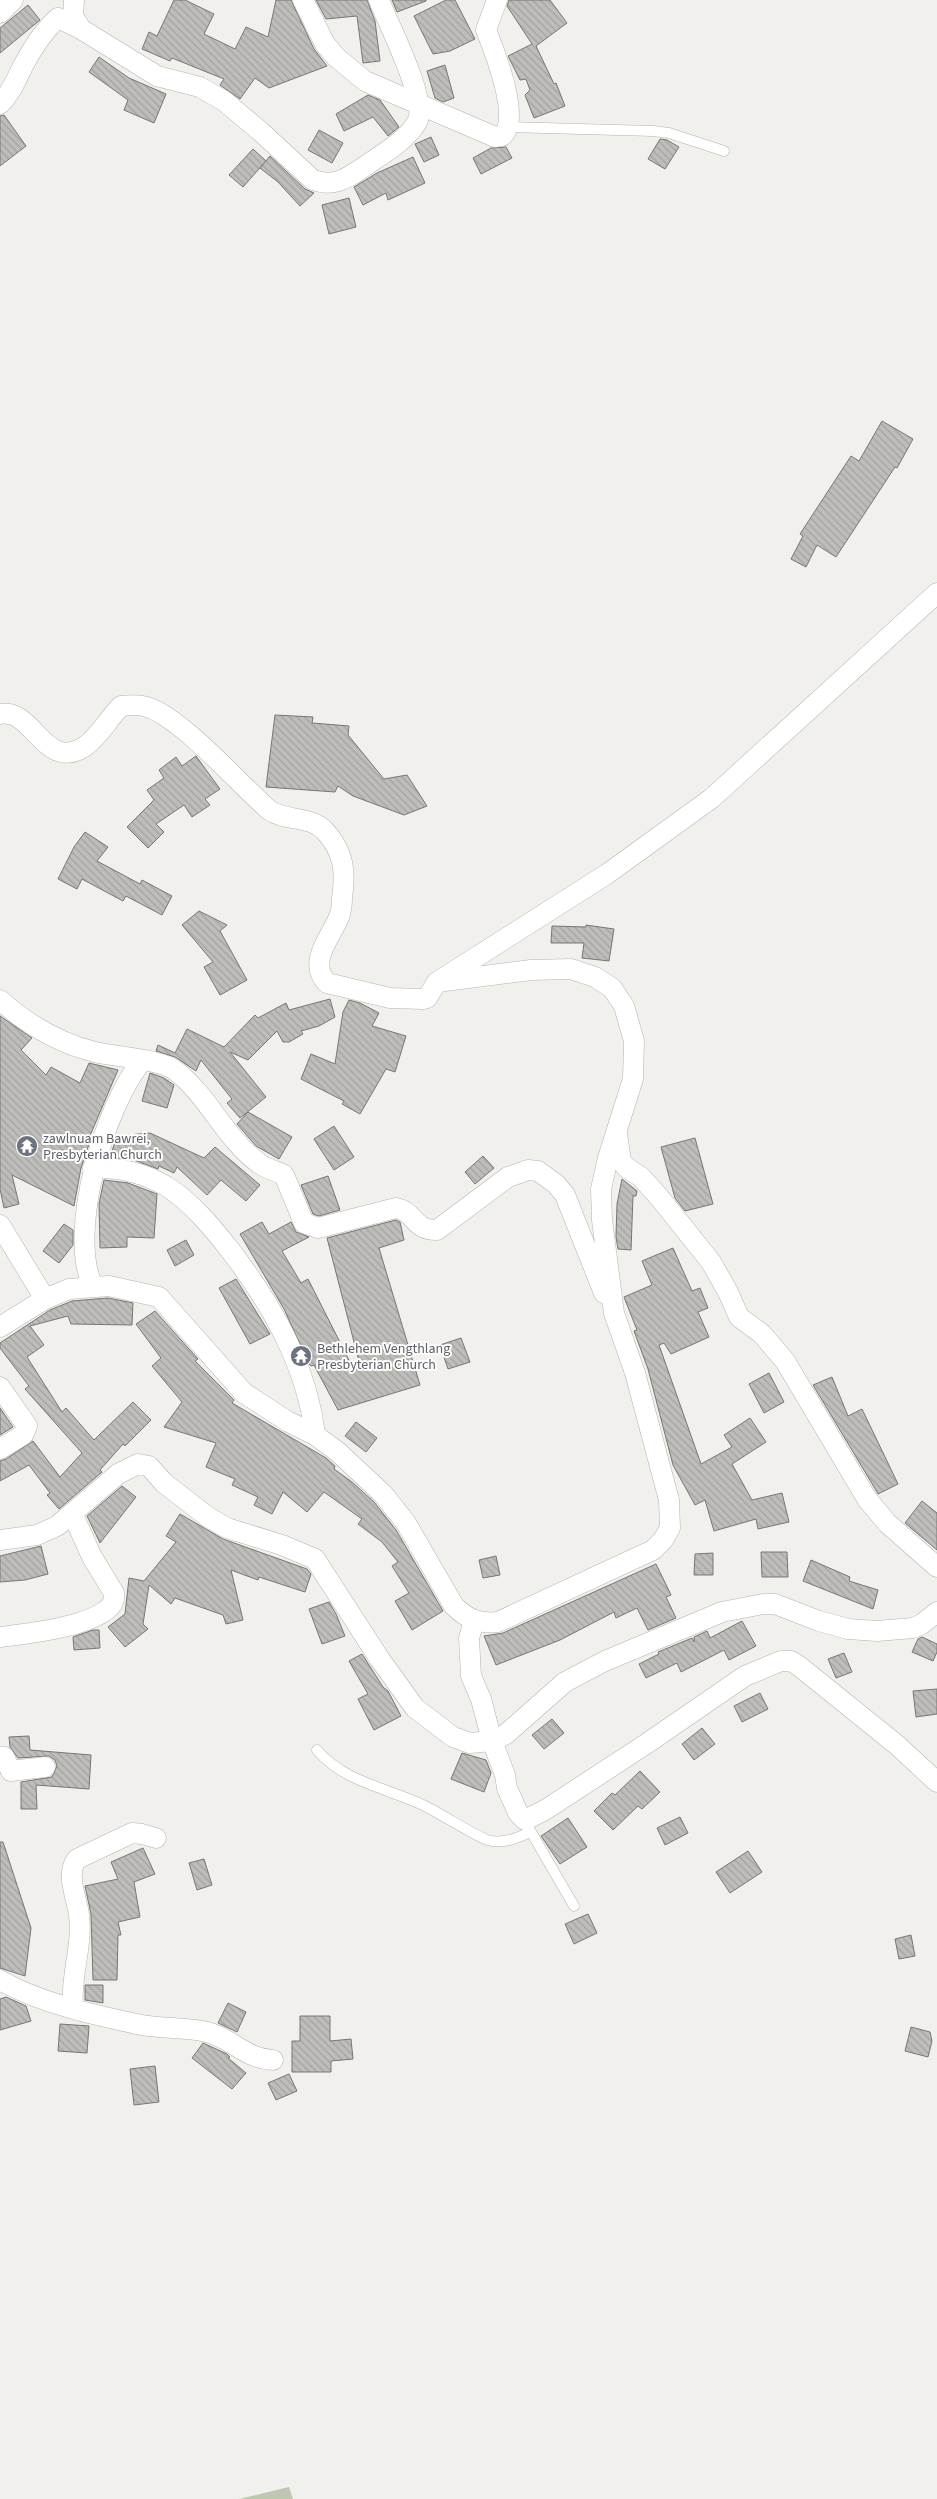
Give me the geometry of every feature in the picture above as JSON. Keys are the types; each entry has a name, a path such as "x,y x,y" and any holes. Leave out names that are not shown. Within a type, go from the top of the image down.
{"street":[{"path":"0,13 14,0"},
{"path":"74,0 73,16 81,28"},
{"path":"302,0 320,36 342,63 365,81 489,136 502,136 508,127 507,95 503,75 486,30 496,6 496,0"},
{"path":"0,104 14,85 22,67 48,27 58,18 81,28 157,76 200,87 224,101 313,180 323,184 335,184 346,179 400,141 418,122 420,104 417,90 378,0"},
{"path":"0,714 15,716 47,746 61,752 83,748 96,737 120,706 146,706 157,711 188,735 269,810 282,816 309,821 317,825 324,830 341,854 345,878 340,916 320,952 321,975 327,983 390,998 423,999 426,998 437,982 608,874 712,798 937,592"},
{"path":"437,982 531,970 571,969 595,976 612,988 624,1006 634,1041 632,1079 608,1158 601,1189 602,1220 614,1313"},
{"path":"0,1000 23,1020 47,1035 94,1052 165,1066 175,1070 202,1094 223,1124 260,1164 284,1175 304,1223 318,1228 396,1208 404,1210 420,1228 437,1230 508,1177 528,1170 546,1175 565,1195 614,1313 635,1373 669,1500 670,1528 663,1540 653,1550 498,1622 474,1621 463,1615 454,1606 396,1508 338,1452 315,1435 287,1421 244,1393 160,1297 109,1286 69,1289 45,1298 0,1328"},
{"path":"93,1286 87,1274 85,1259 86,1223 93,1168 112,1114 142,1061"},
{"path":"617,1132 621,1161 627,1168 641,1177 660,1197 711,1262 728,1292 739,1317 762,1334 785,1361 867,1499 887,1523 937,1567"},
{"path":"93,1168 127,1171 146,1176 166,1186 211,1226 263,1296 280,1327 302,1376 313,1415 315,1435"},
{"path":"0,1225 45,1298"},
{"path":"0,1387 27,1426 23,1435 0,1449"},
{"path":"0,1540 37,1535 57,1526 73,1515 118,1474 138,1464 149,1466 164,1483 208,1517 227,1528 282,1545 315,1559 379,1658 415,1708 453,1737 478,1744 492,1742 506,1734 565,1682 605,1662 722,1612 762,1604 775,1604 848,1629 877,1631 901,1630 918,1626 937,1612"},
{"path":"0,1637 61,1628 104,1613 111,1605 114,1593 92,1557 73,1515"},
{"path":"474,1621 469,1638 471,1676 481,1699 492,1742 505,1775 507,1788 518,1813 528,1826 545,1810 746,1676 781,1661 791,1662 799,1666 897,1745 937,1782"},
{"path":"0,1757 4,1757 11,1771 45,1767"},
{"path":"73,2008 73,1987 80,1942 80,1916 71,1876 72,1865 77,1859 132,1833 156,1838"},
{"path":"0,1980 26,1992 73,2008 142,2025 210,2032 256,2058 273,2060"}],"lane":[{"path":"508,127 653,131 669,133 724,151"},
{"path":"317,1750 324,1758 352,1777 423,1805 488,1840 496,1842 507,1841 528,1826 574,1906"}],"green space":[{"path":"289,2487 293,2499 239,2499"}],"building":[{"path":"174,0 185,0 214,14 204,34 235,49 246,27 268,37 276,0 291,0 314,49 327,66 269,88 255,78 240,99 220,85 224,79 172,58 170,61 142,49 149,32 157,36"},
{"path":"316,0 367,0 375,21 380,61 363,63 357,16 326,19"},
{"path":"392,0 426,0 426,1 397,12"},
{"path":"446,0 455,0 475,39 450,51 433,54 414,16"},
{"path":"509,0 550,0 567,23 536,46 554,84 556,83 565,106 534,118 525,95 530,90 526,79 520,80 508,56 532,44 507,6"},
{"path":"28,5 40,20 0,53 0,28"},
{"path":"99,57 129,78 166,94 154,123 124,110 128,100 89,72"},
{"path":"445,65 454,98 443,102 435,98 427,71"},
{"path":"368,95 380,100 399,127 388,136 373,117 344,131 336,114"},
{"path":"4,115 26,146 0,166 0,116"},
{"path":"319,130 343,143 332,163 308,150"},
{"path":"431,137 439,155 424,162 415,144"},
{"path":"660,139 667,140 679,147 665,169 648,159"},
{"path":"506,147 512,158 481,174 473,158 491,148"},
{"path":"253,149 266,161 243,187 229,175"},
{"path":"270,156 305,189 314,193 300,206 278,182 260,168"},
{"path":"413,157 425,183 388,200 386,193 363,205 354,187 377,173"},
{"path":"349,198 356,227 329,234 322,205"},
{"path":"882,421 913,439 897,468 895,467 836,557 817,545 806,567 791,559 803,536 800,534 851,456 859,461"},
{"path":"275,715 313,717 312,723 349,726 348,735 384,779 407,775 427,806 404,815 353,796 338,786 335,792 266,787"},
{"path":"196,756 220,789 205,799 210,805 192,817 184,805 156,824 164,832 148,848 127,827 154,800 147,790 164,778 159,770 176,757 182,766"},
{"path":"85,832 108,847 97,861 140,884 142,880 172,896 162,915 126,896 123,901 82,879 77,889 58,879 74,847"},
{"path":"199,911 227,925 220,931 247,980 220,995 204,967 213,962 182,925"},
{"path":"586,925 614,929 609,961 582,958 584,943 551,943 552,926 586,927"},
{"path":"330,999 335,1017 319,1026 301,1031 303,1034 289,1042 283,1042 277,1031 248,1060 230,1052 266,1097 240,1118 227,1103 232,1099 201,1060 196,1071 175,1057 156,1051 158,1045 175,1053 187,1029 224,1047 255,1015 258,1018 286,1003 289,1010"},
{"path":"349,1000 360,1003 379,1013 372,1026 406,1036 395,1072 386,1069 360,1114 342,1104 344,1101 301,1079 311,1054 335,1064 343,1012"},
{"path":"0,1016 32,1038 21,1050 46,1075 51,1067 80,1083 89,1063 118,1070 89,1138 91,1138 81,1168 74,1206 12,1175 19,1204 4,1208 0,1189"},
{"path":"150,1073 164,1078 174,1085 167,1108 142,1101"},
{"path":"248,1112 292,1137 279,1159 256,1146 237,1124"},
{"path":"334,1126 354,1157 334,1170 314,1139"},
{"path":"150,1133 204,1158 215,1147 260,1185 246,1201 221,1180 207,1195 177,1167 174,1173 159,1166 158,1169 134,1160 110,1157 117,1136"},
{"path":"695,1138 713,1204 685,1211 675,1198 661,1147"},
{"path":"483,1156 494,1168 475,1184 465,1172"},
{"path":"328,1176 340,1210 319,1216 313,1214 301,1185"},
{"path":"622,1179 637,1191 636,1196 633,1196 631,1250 618,1249 616,1237 617,1204"},
{"path":"104,1180 128,1183 157,1194 154,1238 127,1237 127,1247 100,1248 99,1204"},
{"path":"396,1220 400,1222 404,1240 379,1248 420,1385 338,1410 314,1365 311,1366 309,1364 284,1309 240,1234 262,1222 269,1234 291,1222 296,1232 309,1237 282,1251 301,1283 308,1279 353,1368 360,1365 327,1238"},
{"path":"64,1224 73,1230 73,1245 59,1263 43,1251"},
{"path":"186,1240 194,1255 175,1266 167,1250"},
{"path":"673,1248 692,1291 700,1288 708,1308 698,1312 709,1337 671,1354 664,1343 659,1345 701,1464 732,1447 724,1435 750,1418 766,1442 732,1464 752,1500 782,1493 789,1522 758,1529 756,1519 714,1531 705,1500 695,1505 673,1465 648,1369 634,1331 637,1330 624,1297 652,1285 642,1261"},
{"path":"236,1279 270,1334 250,1344 219,1288"},
{"path":"108,1298 133,1303 132,1325 71,1324 68,1316 30,1326 44,1345 27,1357 62,1412 66,1408 94,1440 133,1402 151,1420 125,1446 123,1444 100,1470 102,1472 59,1509 47,1495 50,1493 29,1465 0,1481 0,1461 33,1441 60,1477 82,1453 25,1389 29,1386 0,1348 0,1343 50,1310 72,1301"},
{"path":"155,1311 198,1359 195,1361 234,1400 232,1403 326,1458 335,1466 334,1469 374,1502 396,1530 443,1611 412,1630 395,1601 409,1593 392,1566 398,1562 382,1542 358,1524 362,1519 324,1492 307,1512 283,1492 272,1514 254,1505 258,1497 232,1485 235,1479 206,1467 216,1443 164,1427 182,1402 152,1366 161,1358 136,1324"},
{"path":"461,1338 470,1362 448,1369 440,1345"},
{"path":"769,1373 784,1402 764,1413 749,1384"},
{"path":"832,1377 848,1416 862,1409 898,1484 878,1494 813,1385"},
{"path":"0,1408 13,1427 0,1435"},
{"path":"356,1422 377,1438 366,1452 345,1436"},
{"path":"122,1486 136,1497 100,1543 87,1516"},
{"path":"922,1501 937,1513 937,1550 905,1523"},
{"path":"180,1514 223,1539 307,1569 311,1574 305,1592 259,1577 258,1580 231,1570 243,1620 226,1624 223,1615 175,1598 171,1604 149,1585 143,1624 148,1629 125,1647 108,1627 125,1614 129,1578 144,1581 176,1542 166,1536"},
{"path":"41,1546 48,1574 25,1580 0,1582 0,1556"},
{"path":"761,1552 787,1552 788,1577 762,1577"},
{"path":"713,1553 713,1575 694,1575 695,1554"},
{"path":"496,1556 500,1575 483,1578 479,1560"},
{"path":"811,1560 850,1577 849,1581 878,1590 873,1609 803,1581"},
{"path":"656,1564 671,1595 666,1597 676,1618 648,1630 637,1608 616,1618 614,1612 560,1640 496,1665 484,1636 503,1633"},
{"path":"329,1602 345,1636 322,1644 309,1609"},
{"path":"742,1621 756,1646 729,1660 724,1650 681,1672 677,1663 646,1678 639,1664 659,1654 658,1652 692,1638 694,1642 694,1637 707,1631 710,1638"},
{"path":"93,1630 99,1630 100,1648 74,1650 73,1637"},
{"path":"922,1637 937,1644 937,1652 933,1661 912,1652 918,1639"},
{"path":"844,1653 852,1672 836,1678 828,1659"},
{"path":"362,1654 383,1687 388,1691 401,1716 374,1730 358,1699 368,1694 349,1661"},
{"path":"937,1689 937,1714 916,1717 913,1691"},
{"path":"760,1693 768,1709 742,1722 734,1706"},
{"path":"552,1719 564,1733 544,1749 532,1735"},
{"path":"702,1728 715,1744 694,1760 682,1744"},
{"path":"29,1736 30,1750 91,1755 89,1789 36,1785 37,1809 21,1809 21,1782 52,1777 57,1766 55,1760 49,1756 18,1758 10,1747 9,1737"},
{"path":"462,1753 486,1760 491,1773 484,1792 451,1779"},
{"path":"640,1771 660,1792 642,1809 638,1806 613,1830 594,1811 612,1793 615,1795"},
{"path":"680,1817 688,1833 665,1845 657,1828"},
{"path":"568,1818 587,1847 560,1864 541,1836"},
{"path":"0,1842 3,1842 31,1928 25,1976 0,1968"},
{"path":"143,1848 155,1874 134,1882 140,1917 118,1922 121,1935 118,1935 117,1980 93,1980 91,1914 85,1886 118,1879 111,1862"},
{"path":"748,1851 762,1872 730,1893 716,1872"},
{"path":"204,1859 212,1885 197,1890 189,1863"},
{"path":"588,1914 597,1933 574,1944 565,1924"},
{"path":"911,1935 915,1956 899,1959 895,1939"},
{"path":"85,1985 103,1985 103,2003 85,2000"},
{"path":"6,1997 26,2006 31,2021 0,2030 0,1999"},
{"path":"228,2003 246,2012 237,2032 218,2023"},
{"path":"300,2016 330,2016 330,2041 351,2039 353,2059 331,2061 331,2072 292,2072 292,2041 300,2041"},
{"path":"60,2024 89,2026 87,2053 58,2051"},
{"path":"911,2027 930,2032 932,2041 928,2057 905,2051"},
{"path":"203,2043 227,2054 230,2057 228,2058 246,2073 232,2089 192,2058"},
{"path":"155,2066 159,2102 134,2105 130,2069"},
{"path":"289,2074 297,2091 276,2100 268,2083"}],"place":[{"name":"zawlnuam Bawrei, Presbyterian Church","path":"27,1146"},
{"name":"Bethlehem Vengthlang Presbyterian Church","path":"301,1356"}]}
